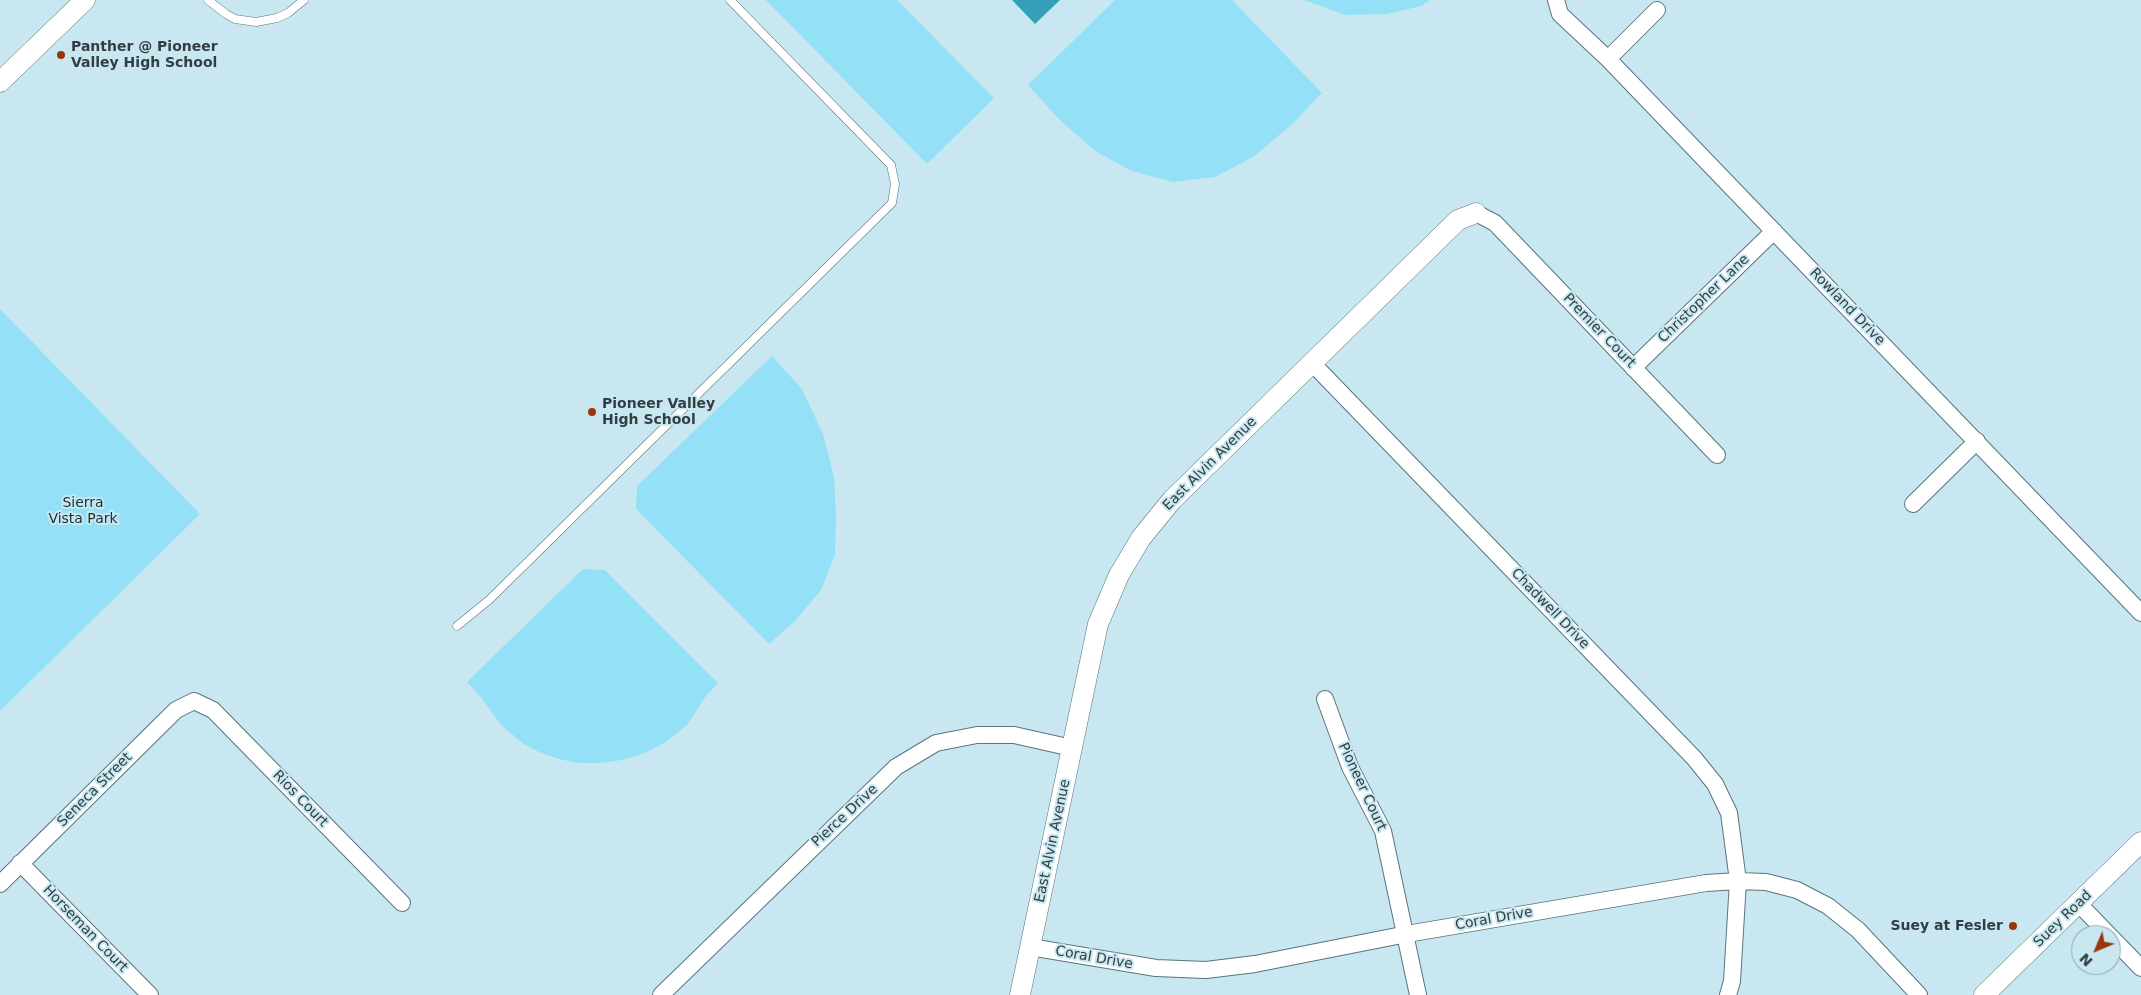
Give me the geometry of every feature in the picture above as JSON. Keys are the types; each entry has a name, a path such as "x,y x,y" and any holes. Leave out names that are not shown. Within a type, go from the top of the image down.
{"street":[{"path":"0,82 85,0"},
{"name":"Rowland Drive","path":"1556,0 1560,14 1608,59 2141,613"},
{"path":"1608,59 1657,10"},
{"name":"East Alvin Avenue","path":"1020,995 1098,624 1119,575 1141,538 1172,500 1458,220 1476,213"},
{"name":"Premier Court","path":"1476,213 1495,223 1717,455"},
{"name":"Christopher Lane","path":"1634,368 1774,231"},
{"name":"Chadwell Drive","path":"1313,364 1694,758 1715,784 1729,813 1738,881 1732,981 1728,995"},
{"path":"1914,504 1977,441"},
{"name":"Pioneer Court","path":"1325,700 1350,767 1383,831 1407,934 1418,995"},
{"name":"Seneca Street","path":"0,884 176,710 194,701"},
{"name":"Rios Court","path":"194,701 213,710 402,904"},
{"name":"Pierce Drive","path":"661,995 896,767 936,743 977,735 1014,735 1072,748"},
{"name":"Suey Road","path":"1984,995 2141,842"},
{"name":"Horseman Court","path":"20,863 150,995"},
{"name":"Coral Drive","path":"1030,947 1156,968 1206,970 1255,964 1407,934 1706,883 1766,882 1797,890 1828,906 1858,930 1919,995"},
{"path":"2079,904 2099,925"},
{"path":"2121,947 2141,968"}],"lane":[{"path":"208,0 217,9 231,16 256,22 277,18 288,13 304,0"},
{"path":"457,626 488,600 892,203 895,184 892,165 730,0"}],"green space":[{"path":"766,0 897,0 994,98 927,164"},
{"path":"1115,0 1232,0 1322,93 1291,125 1253,157 1215,177 1173,182 1132,171 1095,151 1059,119 1028,85"},
{"path":"1304,0 1430,0 1421,6 1387,14 1345,15"},
{"name":"Sierra Vista Park","path":"0,309 200,514 0,711"},
{"path":"772,356 802,389 823,434 834,477 836,516 835,555 821,590 795,621 769,644 636,509 637,486"},
{"path":"583,569 605,570 718,683 705,697 688,724 666,742 645,753 622,760 578,763 541,753 525,745 501,725 481,697 467,682"}],"shaded area":[{"path":"1012,0 1060,0 1035,24"}],"place":[{"name":"Panther @ Pioneer Valley High School","path":"61,55"},
{"name":"Pioneer Valley High School","path":"592,412"},
{"name":"Suey at Fesler","path":"2013,926"}]}
